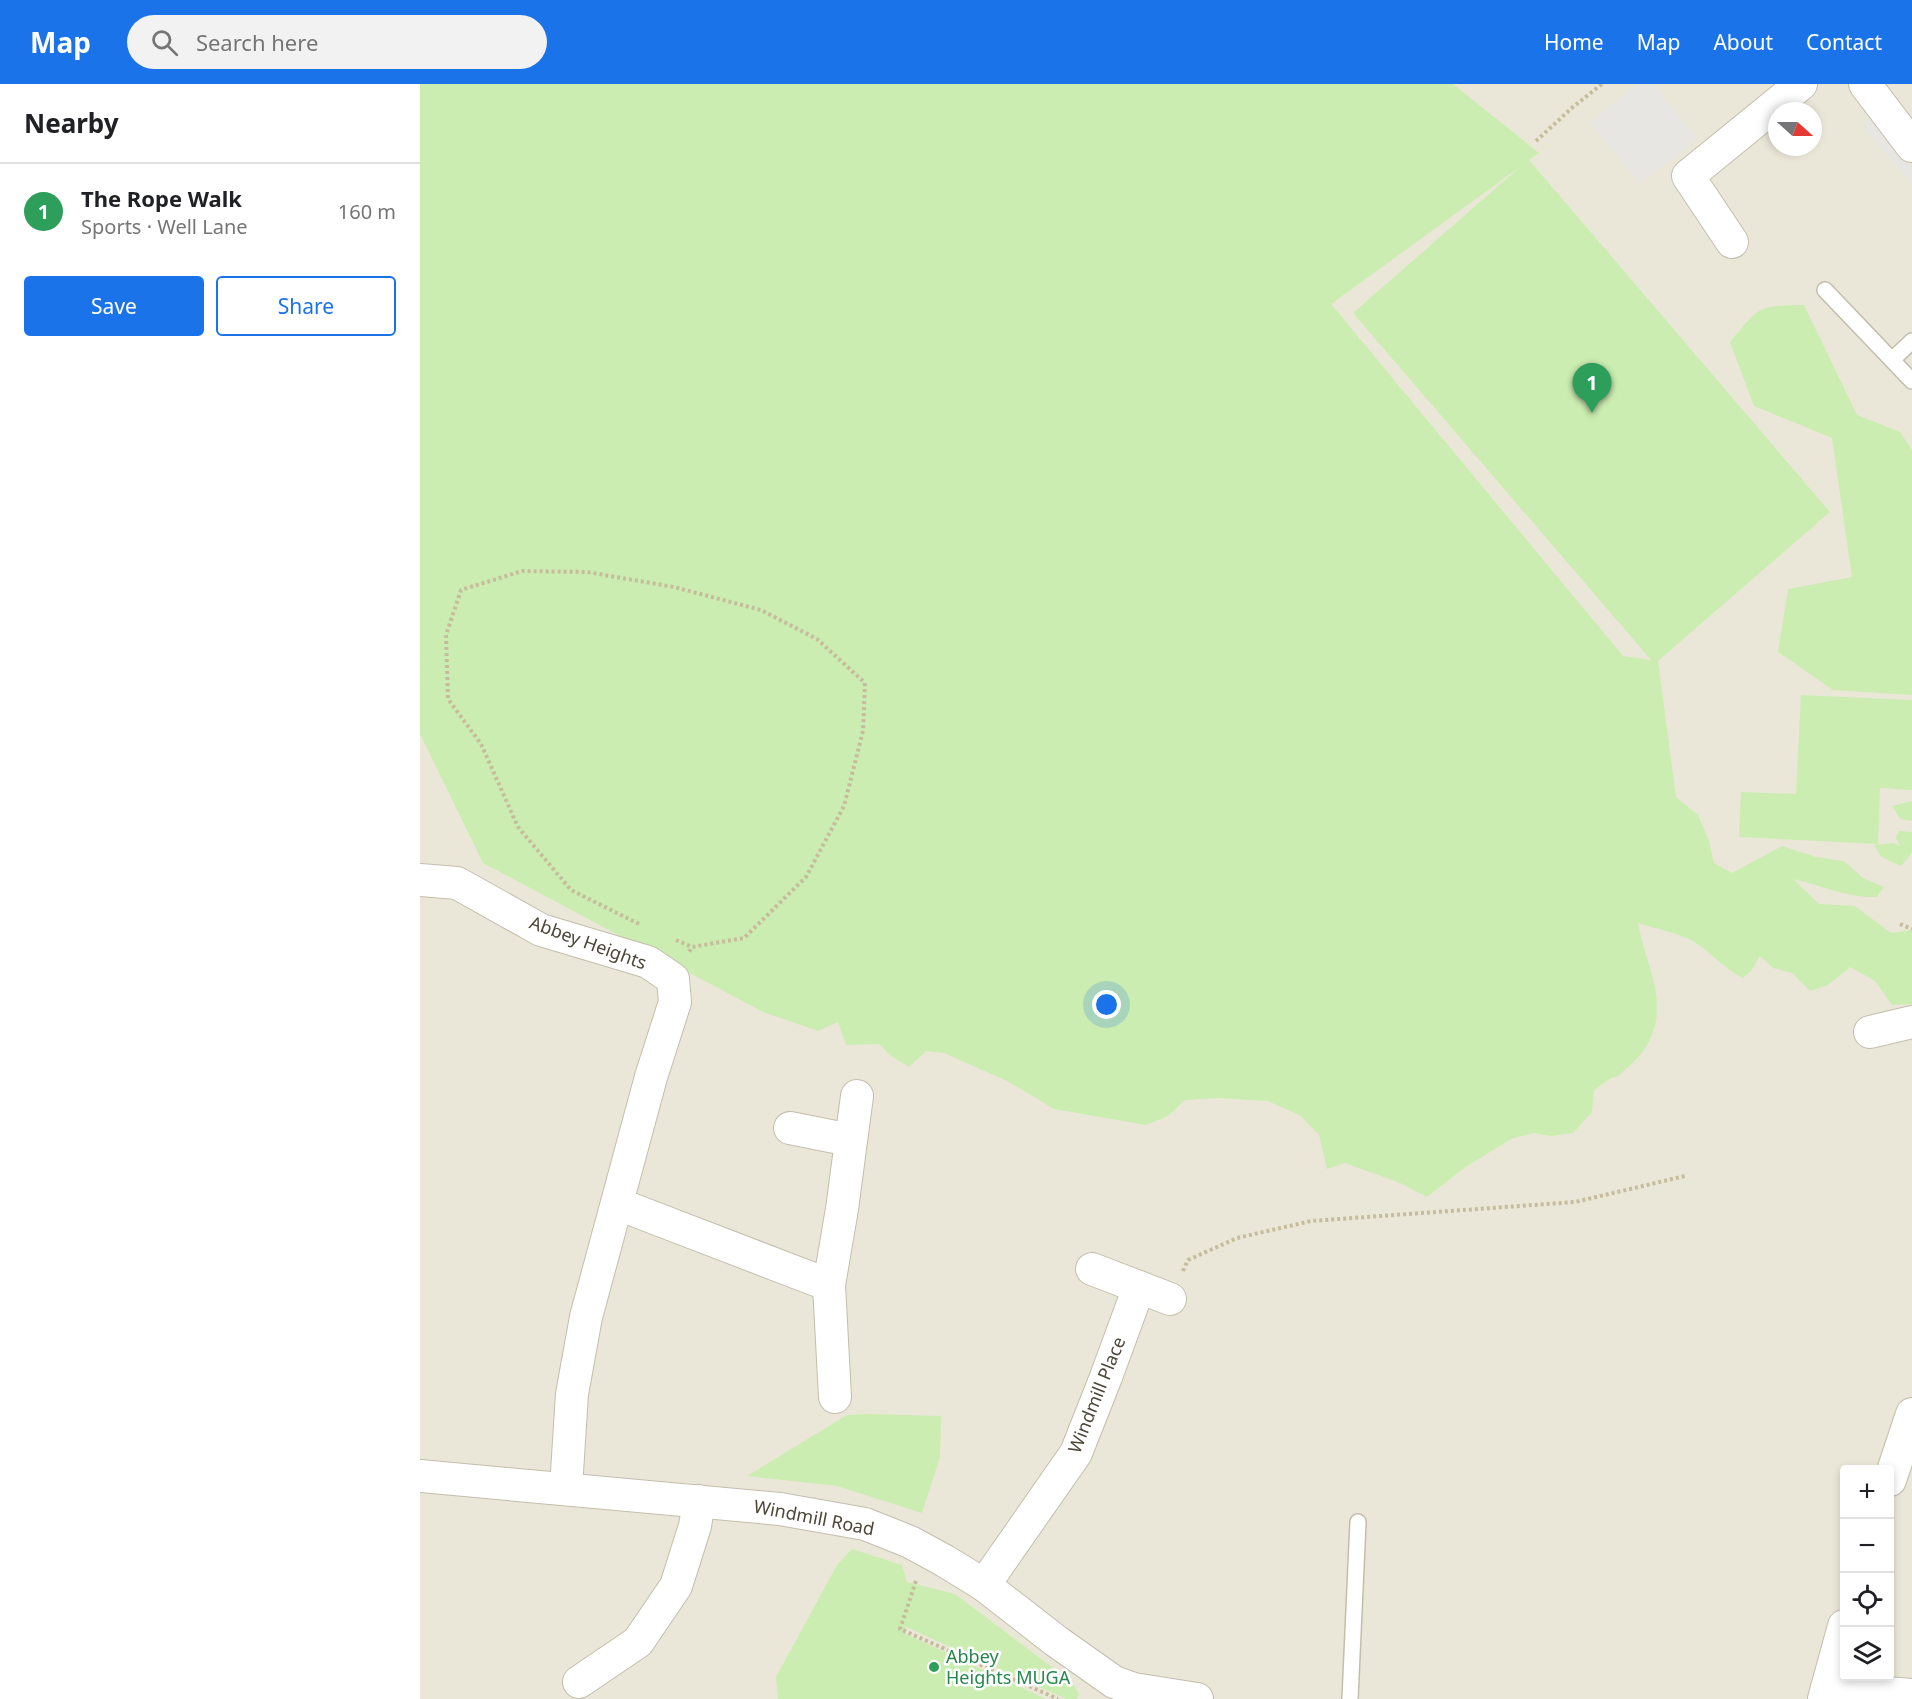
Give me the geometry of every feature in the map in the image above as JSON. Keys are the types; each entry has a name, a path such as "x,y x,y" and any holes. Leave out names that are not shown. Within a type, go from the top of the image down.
{"street":[{"path":"1732,242 1688,176 1801,84"},
{"path":"1865,84 1912,146"},
{"name":"Abbey Heights","path":"420,880 457,883 541,930 648,962 673,979 675,1002 651,1077 586,1317 572,1394 566,1488"},
{"path":"1870,1032 1912,1022"},
{"path":"836,1397 829,1285 857,1096"},
{"path":"790,1128 850,1140"},
{"path":"618,1204 829,1285"},
{"path":"1092,1269 1170,1299"},
{"name":"Windmill Place","path":"984,1585 1076,1453 1139,1287"},
{"path":"1894,1468 1912,1414"},
{"name":"Windmill Road","path":"420,1476 780,1509 865,1524 910,1542 984,1585 1056,1641 1114,1682 1134,1689 1197,1699"},
{"path":"579,1682 638,1642 676,1586 699,1501"},
{"path":"1845,1627 1826,1694 1912,1695"}],"lane":[{"path":"1825,290 1912,381"},
{"path":"1892,360 1912,341"},
{"path":"1350,1699 1358,1522"}],"path":[{"path":"1536,141 1602,84"},
{"path":"649,928 571,890 518,827 481,744 448,699 446,635 461,590 522,571 587,572 674,587 761,610 817,639 865,683 863,731 844,806 806,877 744,938 692,947 670,938"},
{"path":"1900,924 1912,929"},
{"path":"1170,1299 1188,1260 1237,1238 1311,1221 1575,1202 1685,1176"},
{"path":"918,1577 900,1629 1058,1699"}],"shaded area":[{"path":"420,84 1912,84 1912,1699 420,1699"},
{"path":"1639,84 1653,84 1697,139 1640,184 1590,122"},
{"path":"1867,112 1912,169 1912,185 1866,130"}],"green space":[{"path":"420,84 1453,84 1539,153 1529,160 1830,512 1658,661 1676,797 1698,815 1709,841 1714,863 1732,873 1782,846 1816,857 1844,861 1863,878 1884,887 1877,897 1866,897 1793,879 1819,904 1855,906 1891,933 1912,930 1912,1004 1892,1005 1875,981 1850,967 1828,985 1810,991 1792,973 1773,968 1760,956 1751,971 1743,978 1693,941 1638,923 1657,1002 1652,1034 1641,1054 1617,1077 1611,1078 1594,1090 1592,1112 1573,1133 1551,1136 1534,1133 1511,1139 1464,1168 1427,1197 1400,1183 1345,1163 1327,1169 1319,1135 1301,1116 1268,1101 1219,1098 1185,1100 1168,1116 1146,1125 1054,1109 1007,1081 944,1053 926,1051 909,1067 891,1056 879,1044 846,1045 838,1022 818,1031 763,1012 483,863 420,734","holes":["1520,167 1353,313 1651,660 1623,656 1331,304"]},
{"path":"1804,305 1857,415 1900,432 1912,450 1912,695 1833,690 1778,652 1788,589 1852,577 1832,438 1754,406 1730,342 1761,310 1777,306"},
{"path":"1801,695 1912,700 1912,790 1880,788 1878,844 1739,837 1741,792 1796,794"},
{"path":"1912,801 1912,821 1900,819 1892,806"},
{"path":"1899,831 1912,832 1912,853 1901,866 1881,857 1874,845 1893,843 1900,846 1896,838"},
{"path":"847,1415 941,1416 940,1457 922,1513 837,1486 747,1476"},
{"path":"852,1549 902,1565 907,1582 955,1594 1072,1682 1079,1694 1077,1699 1066,1699 906,1627 906,1634 1046,1699 778,1699 776,1677 837,1565"}],"place":[{"name":"The Rope Walk","path":"1592,413"},
{"name":"Abbey Heights MUGA","path":"934,1667"}]}
